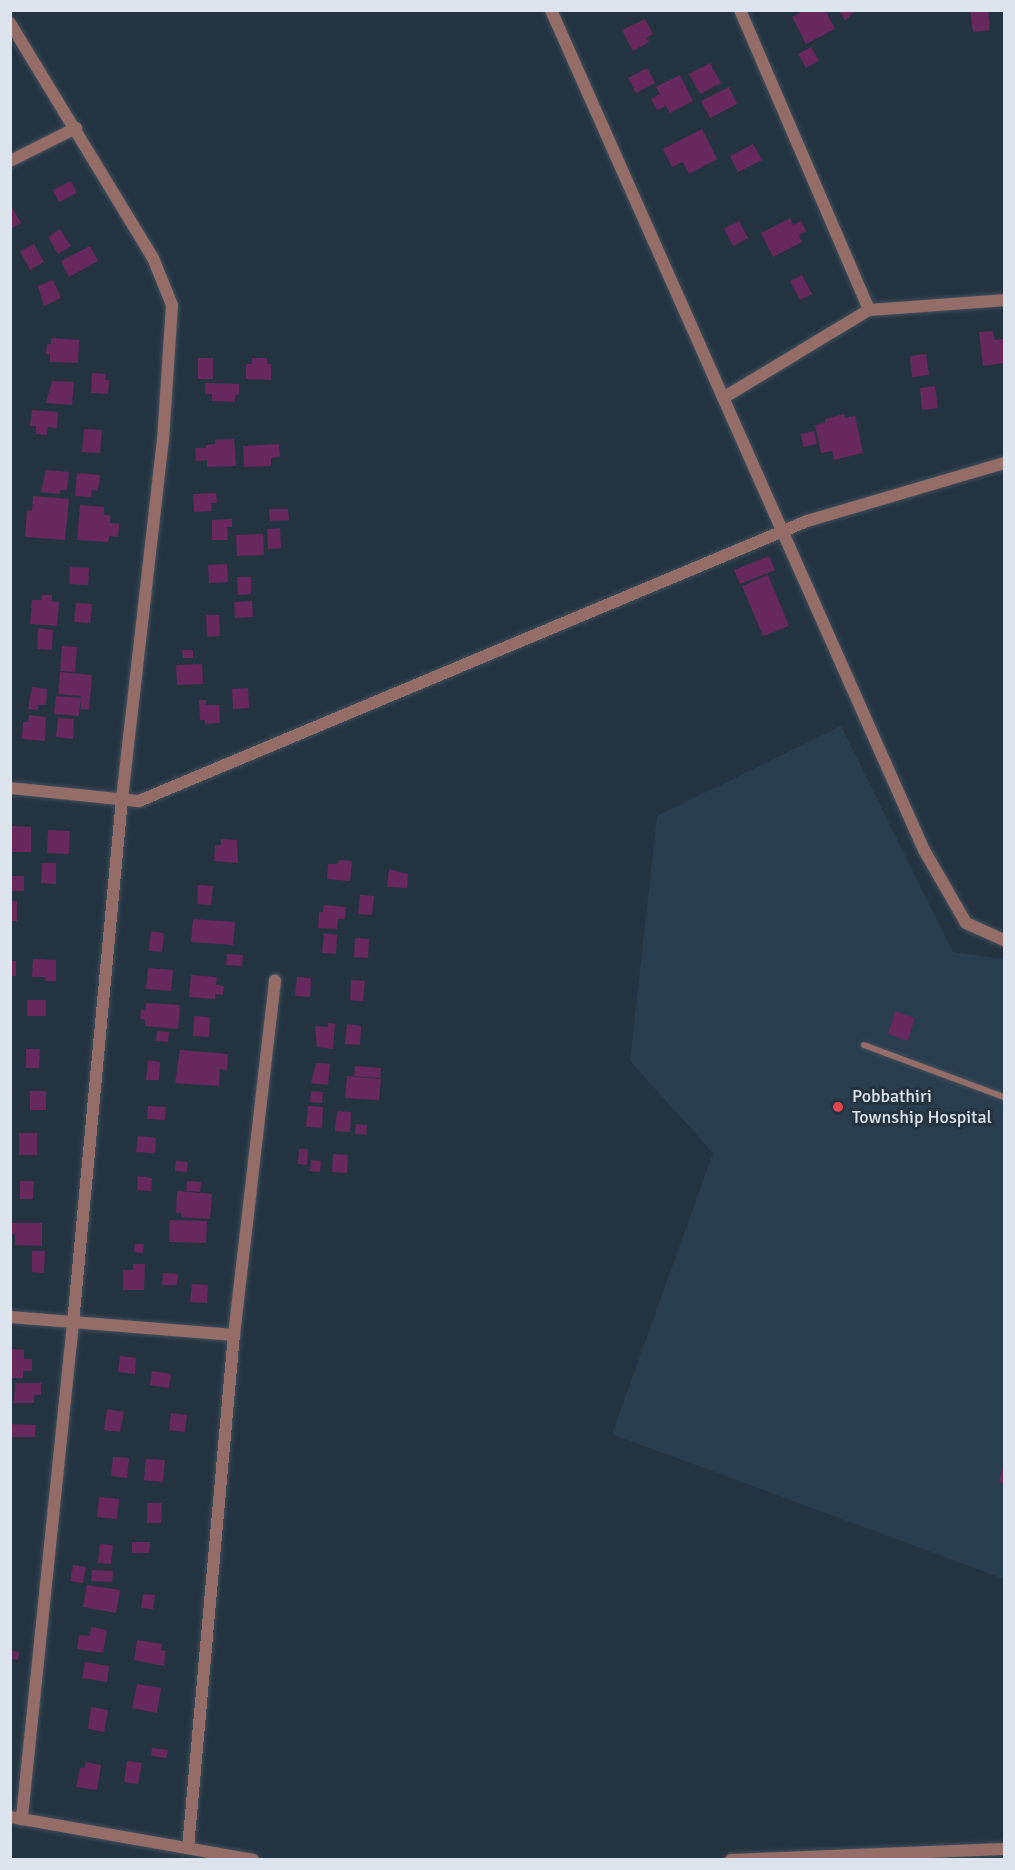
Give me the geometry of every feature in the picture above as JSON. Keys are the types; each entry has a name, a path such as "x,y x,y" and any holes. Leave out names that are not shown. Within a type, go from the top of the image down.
{"street":[{"path":"551,10 924,850 966,923 1005,940"},
{"path":"740,10 869,310"},
{"path":"10,23 153,258 172,306 163,439 122,799 73,1323 16,1818 253,1860"},
{"path":"10,161 76,128"},
{"path":"723,398 869,310 1005,300"},
{"path":"10,788 139,801 807,521 1005,463"},
{"path":"188,1848 234,1335 275,980"},
{"path":"10,1317 234,1335"},
{"path":"730,1860 868,1857 1005,1850"}],"lane":[{"path":"864,1045 1005,1097"}],"shaded area":[{"name":"Pobbathiri Township Hospital","path":"841,726 953,952 1004,959 1004,1579 612,1434 713,1153 630,1061 657,816"}],"building":[{"path":"798,10 825,10 835,29 806,44 792,17 800,13"},
{"path":"839,10 856,10 845,21"},
{"path":"970,10 988,10 990,30 973,32"},
{"path":"645,19 653,34 646,38 649,42 633,51 622,30"},
{"path":"811,47 819,61 806,68 798,54"},
{"path":"710,63 721,83 700,94 689,74"},
{"path":"647,68 655,83 636,93 628,78"},
{"path":"680,75 693,101 670,113 666,106 657,110 651,99 660,94 656,87"},
{"path":"729,87 737,104 710,118 701,101"},
{"path":"702,129 717,159 689,174 683,162 672,167 663,149"},
{"path":"753,144 762,160 738,172 730,156"},
{"path":"71,181 77,193 59,202 53,190"},
{"path":"10,204 21,223 10,229"},
{"path":"790,218 793,225 801,221 806,231 799,235 802,242 773,257 761,233"},
{"path":"739,221 748,238 733,246 724,229"},
{"path":"60,229 71,246 58,254 48,237"},
{"path":"34,244 44,262 30,270 20,251"},
{"path":"90,246 98,261 69,277 61,261"},
{"path":"802,275 812,294 800,300 790,281"},
{"path":"53,280 61,298 44,306 38,286"},
{"path":"993,331 995,340 1004,339 1004,363 983,366 979,332"},
{"path":"51,338 79,340 78,363 50,362 50,354 46,354 47,344 51,344"},
{"path":"926,354 929,375 912,377 910,356"},
{"path":"198,358 213,358 213,379 198,379"},
{"path":"252,358 267,358 267,364 271,364 271,380 246,379 246,364 252,364"},
{"path":"92,373 106,374 105,380 109,380 108,394 91,393"},
{"path":"52,381 74,382 72,405 46,403"},
{"path":"205,383 239,384 239,394 235,395 235,402 212,401 212,394 205,394"},
{"path":"935,386 938,408 922,410 920,388"},
{"path":"32,410 58,412 57,428 48,427 47,435 36,434 36,426 30,426"},
{"path":"844,414 845,418 855,416 863,453 834,460 832,451 821,453 815,425 825,423 825,419"},
{"path":"84,429 102,430 100,453 82,452"},
{"path":"814,431 817,444 803,447 801,434"},
{"path":"234,439 236,466 207,467 207,460 196,461 195,448 206,448 206,445 215,444 215,440"},
{"path":"279,444 280,457 271,458 271,466 244,467 243,446"},
{"path":"46,470 69,472 67,490 60,490 60,494 41,492"},
{"path":"77,473 100,475 98,491 92,490 91,497 75,496"},
{"path":"216,493 217,503 211,503 212,511 194,512 193,494"},
{"path":"33,496 69,499 65,540 25,537 27,510 32,511"},
{"path":"80,505 104,507 104,515 110,515 110,523 119,524 118,537 109,536 108,542 77,540"},
{"path":"269,509 288,509 289,520 270,521"},
{"path":"232,519 232,527 227,527 228,540 212,540 212,520"},
{"path":"280,528 281,548 268,549 267,529"},
{"path":"263,534 264,555 237,556 236,535"},
{"path":"769,556 775,570 740,584 734,570"},
{"path":"227,564 228,582 209,583 208,565"},
{"path":"70,567 89,568 88,585 69,584"},
{"path":"768,575 789,626 763,636 742,586"},
{"path":"237,577 251,577 251,594 238,595"},
{"path":"42,595 52,595 52,601 59,602 57,626 30,624 32,600 42,600"},
{"path":"252,601 253,617 235,618 234,602"},
{"path":"76,603 92,604 90,623 74,622"},
{"path":"206,615 219,615 220,636 207,637"},
{"path":"38,628 53,630 52,650 37,649"},
{"path":"62,646 77,647 75,672 60,671"},
{"path":"182,650 193,650 193,658 183,658"},
{"path":"202,664 203,684 177,685 176,665"},
{"path":"60,672 92,675 89,710 81,709 81,696 58,694"},
{"path":"32,687 47,689 46,705 38,705 38,710 28,709"},
{"path":"248,688 249,708 233,709 232,689"},
{"path":"56,696 81,698 79,716 54,714"},
{"path":"199,700 206,700 206,705 219,705 220,723 205,724 205,720 200,720"},
{"path":"29,715 46,717 45,741 22,739 23,722 28,722"},
{"path":"58,718 74,719 73,739 56,737"},
{"path":"10,826 31,827 31,852 10,852"},
{"path":"48,830 70,831 69,854 47,853"},
{"path":"221,839 237,840 238,863 214,861 215,845 221,845"},
{"path":"339,860 352,861 350,881 327,879 328,864 338,864"},
{"path":"42,863 56,863 56,884 41,883"},
{"path":"389,869 408,874 407,888 387,887"},
{"path":"12,876 24,876 24,891 11,891"},
{"path":"198,885 213,886 211,905 197,904"},
{"path":"360,895 374,896 372,915 358,914"},
{"path":"10,901 17,901 17,921 10,921"},
{"path":"324,905 346,907 345,919 338,919 337,929 318,928 319,912 323,912"},
{"path":"193,919 235,922 233,945 191,942"},
{"path":"151,931 164,933 162,952 149,951"},
{"path":"324,933 337,935 336,954 322,953"},
{"path":"355,938 369,939 368,958 354,957"},
{"path":"227,954 243,955 242,966 226,965"},
{"path":"33,959 56,960 56,981 45,981 46,977 32,977"},
{"path":"10,961 16,961 16,976 10,976"},
{"path":"148,968 173,970 171,991 146,989"},
{"path":"191,975 217,977 216,985 224,986 223,995 215,994 215,999 189,997"},
{"path":"297,977 311,978 310,997 295,996"},
{"path":"351,980 365,981 363,1001 350,1000"},
{"path":"27,1000 46,1000 46,1016 27,1016"},
{"path":"146,1003 180,1005 178,1029 145,1026 145,1020 140,1019 141,1010 146,1010"},
{"path":"895,1011 915,1018 908,1041 888,1034"},
{"path":"194,1016 210,1017 209,1037 193,1036"},
{"path":"328,1023 335,1024 333,1049 317,1047 315,1026 328,1027"},
{"path":"347,1024 361,1026 360,1045 345,1044"},
{"path":"157,1031 169,1032 168,1042 156,1041"},
{"path":"26,1049 40,1049 39,1068 26,1068"},
{"path":"180,1050 228,1054 227,1070 220,1069 219,1086 175,1083"},
{"path":"148,1060 160,1062 159,1080 146,1080"},
{"path":"316,1063 330,1064 328,1085 311,1083"},
{"path":"355,1066 381,1068 380,1078 354,1076"},
{"path":"347,1076 381,1079 379,1100 345,1098"},
{"path":"30,1091 46,1091 46,1110 30,1110"},
{"path":"311,1091 323,1092 322,1103 310,1102"},
{"path":"148,1106 166,1107 165,1120 147,1119"},
{"path":"308,1106 323,1107 322,1128 306,1127"},
{"path":"337,1111 351,1112 350,1132 335,1131"},
{"path":"356,1124 367,1125 366,1135 355,1134"},
{"path":"19,1133 37,1133 37,1155 19,1155"},
{"path":"138,1136 156,1138 155,1153 136,1152"},
{"path":"299,1149 308,1149 307,1165 298,1164"},
{"path":"333,1154 348,1155 347,1173 332,1172"},
{"path":"311,1160 321,1161 320,1172 310,1171"},
{"path":"176,1161 188,1162 187,1172 175,1171"},
{"path":"138,1176 152,1178 151,1191 137,1190"},
{"path":"20,1181 34,1181 33,1199 20,1199"},
{"path":"187,1181 201,1182 200,1192 186,1191"},
{"path":"177,1191 212,1194 210,1219 181,1217 181,1213 176,1213"},
{"path":"170,1220 207,1221 206,1243 169,1242"},
{"path":"11,1223 42,1223 42,1246 15,1245 15,1234 10,1234"},
{"path":"135,1244 144,1244 143,1253 134,1252"},
{"path":"32,1251 45,1251 44,1273 32,1272"},
{"path":"133,1264 145,1264 144,1290 123,1290 123,1270 133,1270"},
{"path":"163,1273 178,1274 177,1285 162,1285"},
{"path":"192,1284 208,1285 207,1303 190,1302"},
{"path":"10,1349 24,1350 24,1359 32,1359 32,1371 23,1371 23,1378 10,1378"},
{"path":"120,1356 136,1358 135,1374 118,1372"},
{"path":"152,1371 171,1374 169,1388 150,1385"},
{"path":"15,1383 41,1383 41,1395 34,1395 34,1403 14,1403"},
{"path":"107,1409 124,1412 120,1432 104,1430"},
{"path":"171,1413 187,1415 185,1432 169,1430"},
{"path":"10,1424 36,1425 35,1437 10,1437"},
{"path":"113,1457 129,1458 127,1478 111,1476"},
{"path":"146,1459 165,1460 163,1482 144,1480"},
{"path":"1004,1462 1004,1484 999,1482"},
{"path":"99,1497 119,1499 117,1519 97,1517"},
{"path":"147,1503 162,1503 161,1523 147,1523"},
{"path":"132,1542 150,1542 149,1553 132,1553"},
{"path":"100,1544 113,1545 111,1564 98,1563"},
{"path":"73,1565 86,1567 83,1583 70,1581"},
{"path":"92,1570 113,1571 112,1582 91,1581"},
{"path":"87,1585 120,1590 116,1613 83,1607"},
{"path":"143,1594 155,1595 153,1609 141,1608"},
{"path":"91,1627 107,1630 103,1653 77,1649 79,1635 90,1636"},
{"path":"137,1640 162,1644 161,1650 166,1651 164,1666 134,1660"},
{"path":"11,1651 19,1652 18,1660 10,1659"},
{"path":"85,1662 109,1666 107,1682 82,1678"},
{"path":"137,1684 161,1688 157,1713 132,1708"},
{"path":"91,1707 108,1710 104,1732 88,1729"},
{"path":"152,1748 168,1750 166,1758 151,1756"},
{"path":"127,1761 142,1763 138,1784 124,1782"},
{"path":"86,1762 101,1765 97,1790 76,1787 80,1768 84,1768"}],"place":[{"name":"Pobbathiri Township Hospital","path":"838,1107"}]}
